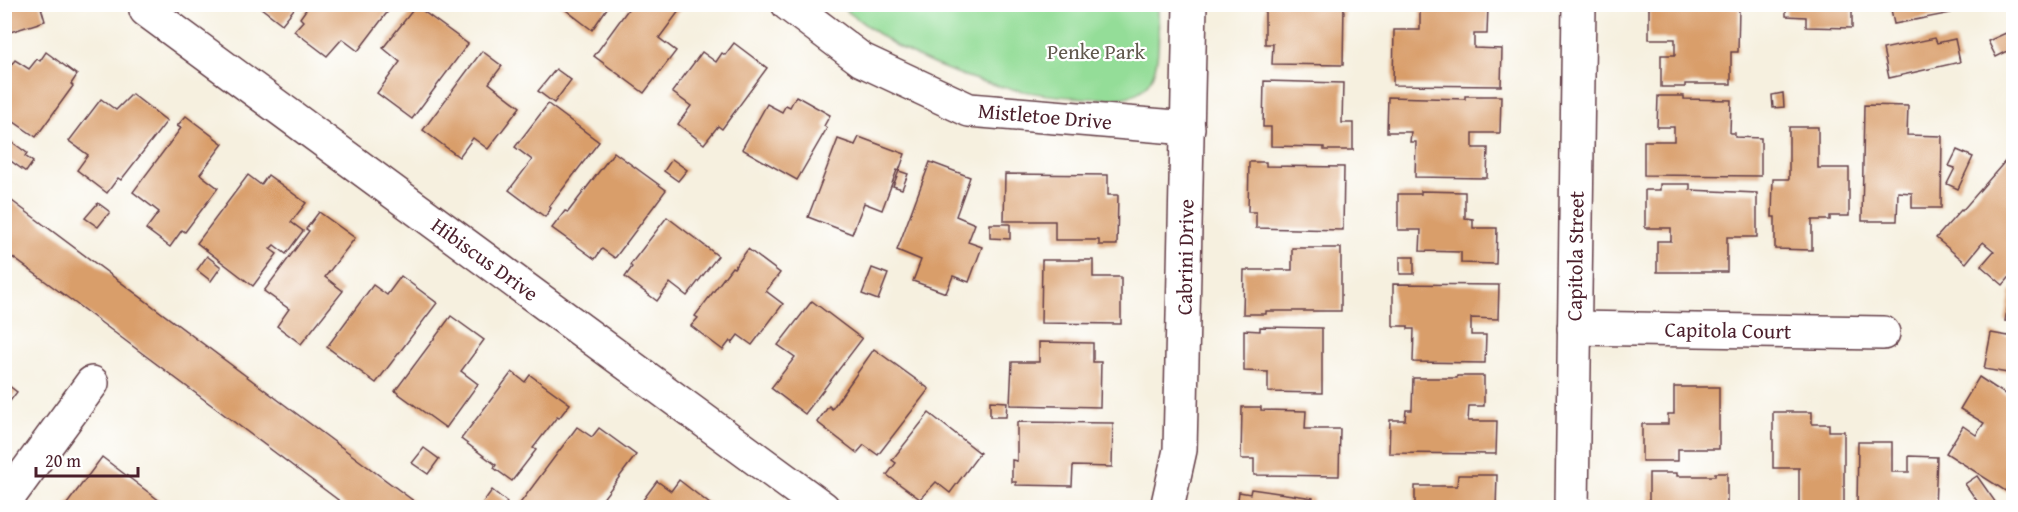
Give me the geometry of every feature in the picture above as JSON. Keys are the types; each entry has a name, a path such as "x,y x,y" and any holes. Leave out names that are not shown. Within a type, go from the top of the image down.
{"street":[{"name":"Mistletoe Drive","path":"788,4 862,60 969,110 1188,128"},
{"name":"Cabrini Drive","path":"1167,507 1180,450 1190,4"},
{"name":"Capitola Street","path":"1572,507 1579,4"},
{"name":"Hibiscus Drive","path":"148,7 823,507"},
{"name":"Capitola Court","path":"1574,328 1883,333"},
{"path":"4,503 92,383"}],"green space":[{"name":"Penke Park","path":"838,5 1158,5 1157,60 1150,80 1144,88 1124,97 1063,97 1015,90 968,77 924,60 885,39"}],"building":[{"path":"4,4 40,4 45,21 4,34"},
{"path":"256,4 293,4 291,7 294,9 282,24"},
{"path":"310,4 382,4 389,10 358,51 342,39 327,56 294,31 303,21 300,18"},
{"path":"558,4 610,4 592,30"},
{"path":"632,4 679,4 682,7 659,38 676,51 644,93 594,56"},
{"path":"1265,4 1344,4 1343,65 1272,64 1273,44 1265,44"},
{"path":"1649,4 1739,7 1738,52 1731,52 1731,84 1685,84 1685,87 1661,87 1661,55 1675,55 1675,39 1649,39"},
{"path":"1786,4 1852,4 1852,28 1806,27 1806,17 1786,16"},
{"path":"1890,4 1950,4 1951,13 1894,24"},
{"path":"1420,5 1488,6 1487,34 1474,34 1474,48 1502,49 1501,86 1393,85 1394,30 1420,30"},
{"path":"416,6 468,44 412,119 377,93 400,62 383,48"},
{"path":"2006,33 2014,48 1996,57 1988,41"},
{"path":"1935,38 1937,43 1955,39 1960,62 1889,78 1883,49"},
{"path":"734,43 767,68 722,129 718,126 704,144 678,124 691,106 672,92 702,52 716,62 722,53 725,55"},
{"path":"482,51 502,66 489,83 520,107 488,149 473,138 459,157 423,130"},
{"path":"46,52 77,75 71,84 73,86 36,137 4,115 4,74 15,60 29,69 37,59 40,61"},
{"path":"556,69 571,80 554,103 538,91"},
{"path":"1264,81 1343,83 1342,123 1353,123 1353,150 1271,146 1271,127 1263,127"},
{"path":"1783,93 1784,107 1773,108 1772,95"},
{"path":"132,94 167,121 121,180 118,178 107,193 77,170 88,155 69,141 101,99 116,110"},
{"path":"796,96 830,115 824,126 827,128 797,180 742,149 767,104 782,112 786,105 790,107"},
{"path":"1465,96 1501,96 1500,133 1473,133 1473,148 1488,148 1487,178 1415,177 1416,142 1410,142 1411,132 1387,132 1388,97 1465,99"},
{"path":"1658,96 1731,100 1730,133 1735,133 1735,137 1761,138 1761,176 1644,175 1644,141 1674,141 1674,127 1657,127"},
{"path":"548,104 599,142 549,207 551,208 545,217 509,190 532,160 515,147"},
{"path":"1864,105 1908,106 1907,135 1942,136 1941,208 1912,208 1912,193 1898,192 1897,221 1862,221"},
{"path":"186,116 223,144 200,174 218,188 185,232 182,230 170,247 146,229 159,212 133,192 181,128 177,126"},
{"path":"1789,127 1818,127 1818,168 1849,168 1849,216 1830,216 1830,220 1812,220 1812,250 1775,249 1775,217 1772,217 1773,179 1789,179"},
{"path":"859,137 905,154 882,210 864,203 852,234 808,217 838,139 855,145"},
{"path":"12,142 27,153 25,156 33,162 26,172 4,156"},
{"path":"1957,150 1973,157 1958,189 1947,184 1955,168 1949,166"},
{"path":"2014,151 2014,272 2003,285 1981,266 1994,251 1983,242 1966,263 1936,238"},
{"path":"614,152 666,190 615,258 602,249 595,259 552,228 565,211 568,212"},
{"path":"672,159 687,170 678,181 664,171"},
{"path":"930,162 970,177 956,216 975,224 968,242 982,247 969,282 953,276 946,293 913,281 921,260 897,250"},
{"path":"1249,162 1266,162 1266,166 1344,167 1343,230 1256,228 1256,212 1248,212"},
{"path":"899,171 908,174 902,189 893,186"},
{"path":"1005,174 1108,175 1108,195 1118,195 1117,245 1099,245 1099,240 1055,240 1055,221 1004,221"},
{"path":"248,175 261,185 268,175 306,203 291,222 303,231 286,254 274,245 270,249 277,254 253,286 197,243"},
{"path":"1660,184 1690,184 1690,190 1757,193 1757,237 1727,237 1727,272 1657,272 1657,241 1671,241 1671,228 1645,228 1645,190 1660,190"},
{"path":"1421,191 1465,192 1465,218 1473,219 1473,228 1497,228 1496,264 1461,263 1461,252 1420,251 1421,230 1398,230 1398,194 1421,194"},
{"path":"4,195 423,508 349,508 4,251"},
{"path":"98,203 110,212 98,227 85,218"},
{"path":"319,212 355,238 325,277 343,291 301,344 277,326 289,309 264,291 309,231 306,229"},
{"path":"667,217 718,256 687,296 670,283 657,301 625,277 632,267 630,265"},
{"path":"990,224 1010,224 1010,239 990,238"},
{"path":"1292,248 1341,248 1341,311 1266,311 1266,314 1243,314 1244,270 1292,270"},
{"path":"748,249 780,273 766,291 783,304 752,345 738,335 723,350 691,326 698,318 695,316"},
{"path":"207,256 221,267 211,281 197,270"},
{"path":"1400,257 1414,257 1414,274 1400,274"},
{"path":"1042,260 1093,260 1093,277 1121,277 1121,324 1041,323"},
{"path":"872,268 888,274 878,300 862,294"},
{"path":"401,276 437,303 376,383 327,347 373,285 387,295"},
{"path":"1393,284 1499,285 1498,319 1471,318 1471,335 1486,335 1485,363 1413,362 1414,329 1408,329 1408,326 1393,326"},
{"path":"2011,290 2014,291 2014,322 2005,321"},
{"path":"812,301 862,339 805,414 771,388 795,357 778,345"},
{"path":"451,316 484,340 461,371 478,384 446,428 395,391"},
{"path":"1260,327 1322,328 1322,393 1268,392 1268,372 1244,371 1244,330 1260,331"},
{"path":"1991,333 2014,337 2014,374 1984,369"},
{"path":"1039,342 1093,343 1093,362 1101,362 1100,407 1010,405 1012,362 1039,362"},
{"path":"874,349 929,389 878,455 864,445 857,453 817,422 829,406 832,409"},
{"path":"512,372 525,382 530,375 570,404 533,448 536,450 512,481 494,468 496,465 461,439"},
{"path":"1457,376 1484,376 1484,406 1469,406 1468,421 1497,421 1496,454 1389,453 1390,420 1405,420 1406,410 1412,410 1413,378 1457,378"},
{"path":"1979,377 2014,400 2014,481 2007,492 1946,453 1963,426 1976,435 1984,423 1960,409"},
{"path":"4,382 17,392 4,409"},
{"path":"1674,387 1719,387 1719,449 1678,449 1678,461 1642,461 1642,424 1668,424 1668,414 1674,414"},
{"path":"990,401 1007,402 1006,417 990,417"},
{"path":"1242,407 1261,407 1261,410 1306,411 1305,429 1340,429 1339,476 1254,475 1254,459 1241,459"},
{"path":"1773,412 1812,412 1812,424 1829,424 1829,431 1844,431 1844,507 1799,507 1799,468 1773,468"},
{"path":"929,413 980,453 950,493 936,482 920,499 887,475 896,463 892,460"},
{"path":"1017,422 1113,423 1112,467 1073,466 1072,486 1016,485 1016,482 1012,482 1012,460 1017,461"},
{"path":"577,427 592,437 599,428 636,455 596,508 521,508 518,506"},
{"path":"1858,442 1892,442 1892,472 1909,472 1909,456 1937,457 1935,508 1857,508"},
{"path":"424,448 439,459 428,474 412,463"},
{"path":"102,457 169,508 64,508"},
{"path":"1649,473 1715,476 1715,473 1727,473 1727,508 1667,508 1667,503 1649,503"},
{"path":"1458,475 1497,475 1496,508 1415,508 1415,486 1457,486"},
{"path":"1977,476 1996,503 1989,508 1982,508 1965,484"},
{"path":"679,480 715,508 637,508 657,481 671,491"},
{"path":"1251,489 1313,498 1312,508 1237,508 1239,492 1250,494"},
{"path":"492,490 507,502 503,508 479,508"}]}
